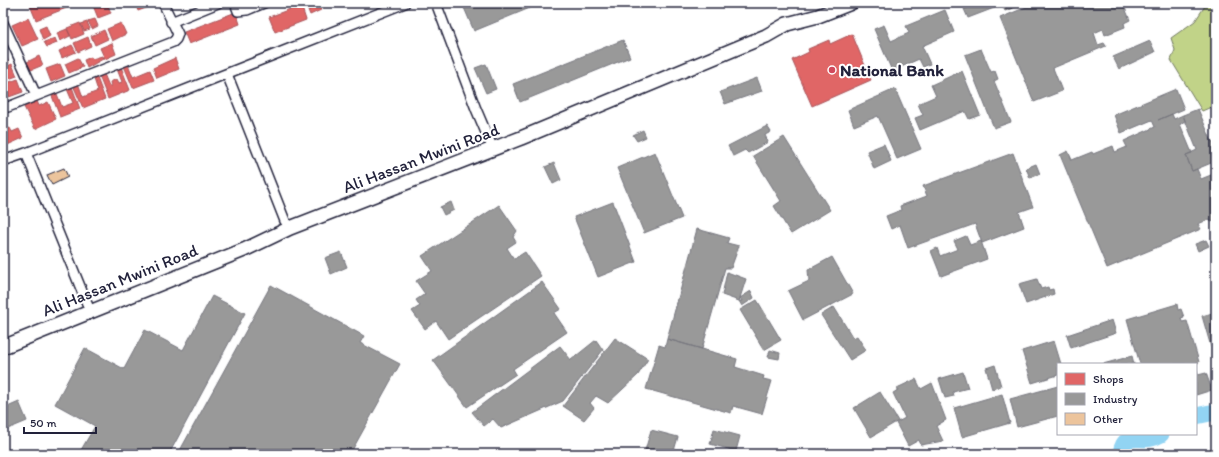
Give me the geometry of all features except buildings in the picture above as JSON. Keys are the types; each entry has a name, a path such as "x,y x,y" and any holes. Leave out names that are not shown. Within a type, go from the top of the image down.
{"main road":[{"name":"Ali Hassan Mwini Road","path":"3,346 90,310 244,250 290,228 493,149 766,36 787,24 818,16 851,3"}],"street":[{"path":"8,107 173,42 178,34 163,3"},
{"path":"171,22 218,3"},
{"path":"235,3 238,11 246,10 264,3"},
{"path":"3,161 405,3"},
{"path":"436,3 476,109 493,149"},
{"path":"3,23 36,95"},
{"path":"227,74 284,221 290,228"},
{"path":"26,153 90,310"}],"green space":[{"path":"1207,3 1216,3 1216,105 1202,111 1171,60 1175,50 1171,38 1195,21"}],"waterway":[{"path":"1197,416 1216,413"},
{"path":"1122,454 1123,445 1129,439 1148,439 1158,435"}],"place":[{"name":"National Bank","path":"832,70"}]}
